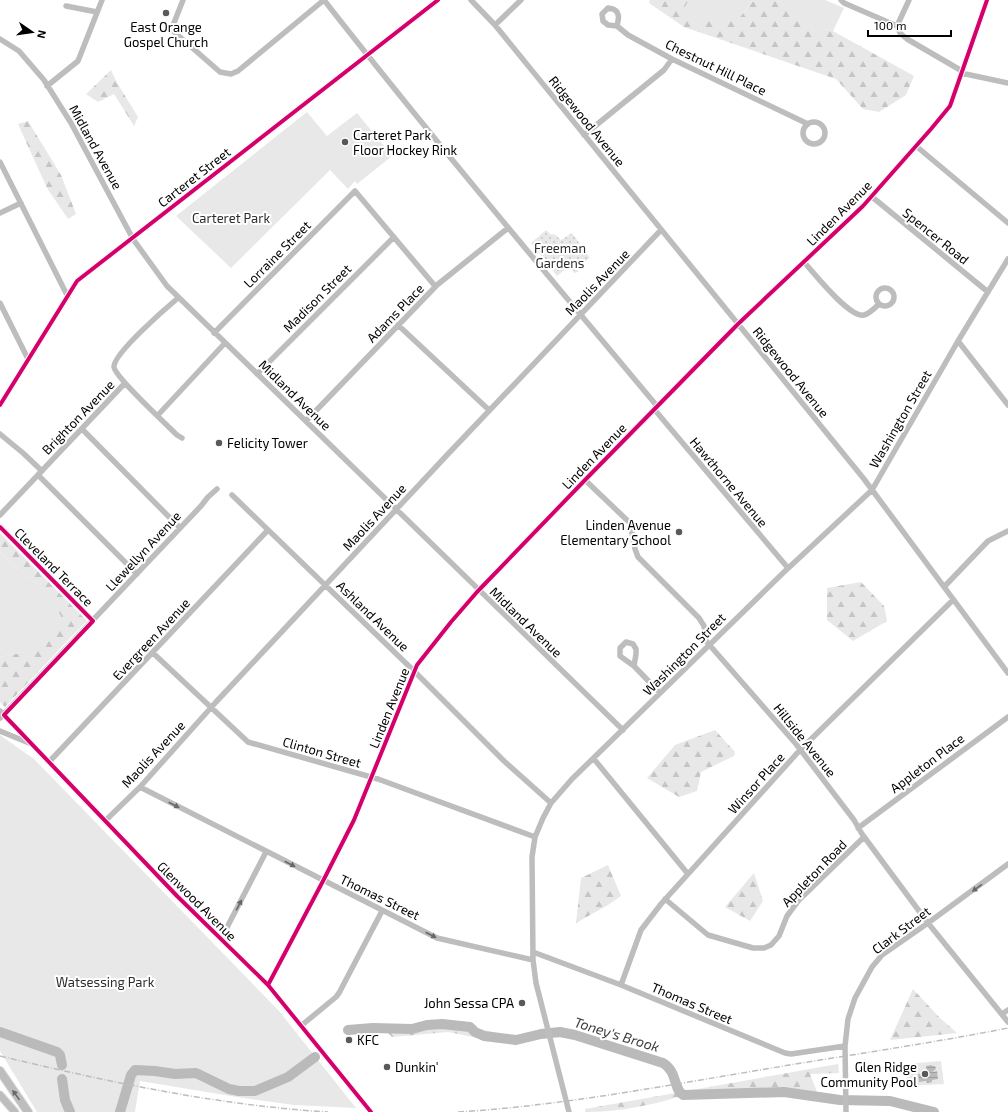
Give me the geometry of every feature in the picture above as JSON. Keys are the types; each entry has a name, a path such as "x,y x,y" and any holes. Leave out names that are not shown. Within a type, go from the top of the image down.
{"highway":[{"path":"2,1075 28,1112"}],"main road":[{"path":"0,1095 15,1112"}],"street":[{"path":"47,86 78,61 102,0"},
{"path":"183,0 172,28 173,31 216,70 226,74 231,74 238,71 324,0"},
{"name":"Hawthorne Avenue","path":"324,0 367,55 655,408 788,568"},
{"name":"Carteret Street","path":"0,404 78,281 438,0"},
{"name":"Ridgewood Avenue","path":"472,0 584,135 872,490 1008,673"},
{"path":"494,25 521,0"},
{"path":"841,0 844,3 897,26 900,33 906,39 962,72 1008,83"},
{"path":"897,26 909,0"},
{"name":"Linden Avenue","path":"268,985 354,820 417,665 478,591 738,324 871,196 916,146 950,106 987,0"},
{"path":"66,6 97,12"},
{"name":"Chestnut Hill Place","path":"617,26 625,33 672,58 808,124"},
{"name":"Midland Avenue","path":"0,40 19,51 47,86 71,123 133,238 167,286 478,591 623,730"},
{"path":"584,135 664,70 672,58"},
{"path":"916,146 1008,223"},
{"path":"0,162 68,296"},
{"name":"Lorraine Street","path":"214,333 355,191 394,237"},
{"name":"Spencer Road","path":"871,196 988,292"},
{"path":"0,214 21,203"},
{"name":"Adams Place","path":"306,421 435,286 508,228"},
{"name":"Maolis Avenue","path":"105,821 140,787 212,707 396,509 661,230"},
{"path":"394,237 435,286"},
{"name":"Madison Street","path":"257,374 394,237"},
{"name":"Washington Street","path":"569,1112 536,983 533,960 532,857 535,837 543,818 551,803 572,779 788,568 872,490 958,341 1008,259"},
{"path":"804,262 847,309 853,313 865,315 879,304"},
{"name":"Brighton Avenue","path":"0,515 126,383 114,370 116,361 140,333 178,298"},
{"path":"0,304 28,360"},
{"path":"398,325 489,410"},
{"path":"958,341 1008,405"},
{"path":"158,415 225,343"},
{"path":"126,383 182,438"},
{"path":"82,429 180,528"},
{"path":"0,434 23,453 40,473 137,574"},
{"name":"Hillside Avenue","path":"585,480 630,524 638,557 699,618 704,626 706,641 709,645 800,750 854,820 864,837 928,924 1008,1022"},
{"name":"Llewellyn Avenue","path":"1,715 93,621 201,506 206,498 217,489"},
{"name":"Ashland Avenue","path":"232,495 415,672 504,761 551,803"},
{"name":"Cleveland Terrace","path":"0,526 93,621"},
{"name":"Evergreen Avenue","path":"49,762 268,530"},
{"path":"944,587 988,541 1008,531"},
{"name":"Winsor Place","path":"621,985 641,930 665,899 800,750 954,600"},
{"name":"Clinton Street","path":"153,653 248,742 371,777 535,837"},
{"path":"634,666 660,693"},
{"name":"Glenwood Avenue","path":"1,715 49,762 177,896 268,985 302,1025 371,1112"},
{"name":"Appleton Place","path":"858,828 1008,717"},
{"path":"0,731 32,745"},
{"path":"594,759 688,874"},
{"name":"Thomas Street","path":"140,787 382,911 438,938 533,960"},
{"name":"Appleton Road","path":"665,899 708,935 753,948 764,948 771,945 779,936 787,916 798,901 864,837"},
{"path":"221,939 266,852"},
{"name":"Clark Street","path":"846,1112 847,1026 852,1005 858,991 872,967 882,955 928,924 1008,864"},
{"path":"302,1025 339,993 382,911"},
{"name":"Thomas Street","path":"534,952 621,985 785,1053 791,1054 846,1046"},
{"path":"1002,1014 1008,1010"}],"green space":[{"path":"650,0 689,0 684,9 739,18 754,0 777,0 816,26 833,31 914,76 906,95 879,112 863,109 836,79 684,27 649,3"},
{"path":"689,0 754,0 739,18 695,21 684,9"},
{"path":"777,0 825,0 844,8 833,31 816,27"},
{"path":"111,70 138,117 134,126 114,94 98,102 86,94"},
{"name":"Carteret Park","path":"307,112 327,136 357,113 392,156 357,184 355,181 348,189 330,170 231,268 176,216"},
{"path":"28,121 61,175 76,214 68,219 47,188 18,124"},
{"name":"Freeman Gardens","path":"546,230 550,234 556,235 561,240 572,233 590,258 577,267 578,272 574,273 572,269 567,268 557,276 531,243"},
{"path":"0,533 87,621 5,707 0,702 0,657 25,652 48,594 0,553"},
{"path":"0,553 48,594 64,621 25,652 0,657"},
{"path":"861,582 884,606 887,621 853,641 827,620 827,588"},
{"path":"715,730 735,752 734,756 701,772 697,791 679,797 647,778 675,745"},
{"name":"Watsessing Park","path":"0,735 34,759 279,1011 356,1108 294,1105 140,1081 135,1112 37,1112 0,1051"},
{"path":"608,865 621,896 576,923 581,878"},
{"path":"754,873 763,901 750,921 725,907"},
{"path":"913,989 939,1017 957,1033 890,1040"},
{"path":"453,1023 506,1035 512,1043 503,1043 448,1032 392,1037 387,1032 368,1026"},
{"name":"Glen Ridge Community Pool","path":"941,1061 944,1084 908,1086 906,1064"},
{"path":"838,1064 839,1073 810,1074 817,1092 815,1099 782,1093 678,1097 632,1108 585,1112 585,1109"}],"shaded area":[{"path":"926,1066 935,1066 936,1069 932,1072 937,1071 938,1079 927,1083 926,1081 919,1082 918,1074 927,1073"}],"waterway":[{"name":"Toney's Brook","path":"348,1030 373,1028 412,1029 427,1025 442,1024 470,1027 475,1032 484,1036 516,1040 541,1034 560,1032 575,1035 663,1063 671,1071 678,1089 683,1095 784,1092 840,1100 890,1101 934,1112"},
{"path":"0,1032 57,1052 60,1055 62,1065"},
{"name":"Toney's Brook","path":"120,1112 131,1075 135,1070 175,1074 196,1073 229,1089 239,1091 255,1091 288,1077 315,1057"},
{"path":"62,1079 65,1100 70,1112"}],"railway":[{"path":"458,1112 604,1096 1008,1028"},
{"path":"0,1056 81,1075 163,1091 245,1104 328,1112"}],"cycle path":[{"path":"0,405 77,281 438,0"},
{"path":"268,985 354,820 417,665 477,592 738,324 863,206 931,129 950,106 987,0"},
{"path":"0,527 93,621 4,715 177,896 268,985 371,1112"}],"place":[{"name":"East Orange Gospel Church","path":"166,13"},
{"name":"Carteret Park Floor Hockey Rink","path":"345,142"},
{"name":"Felicity Tower","path":"219,443"},
{"name":"Linden Avenue Elementary School","path":"679,532"},
{"name":"John Sessa CPA","path":"522,1003"},
{"name":"KFC","path":"349,1040"},
{"name":"Dunkin'","path":"387,1067"},
{"name":"Glen Ridge Community Pool","path":"925,1074"}]}
